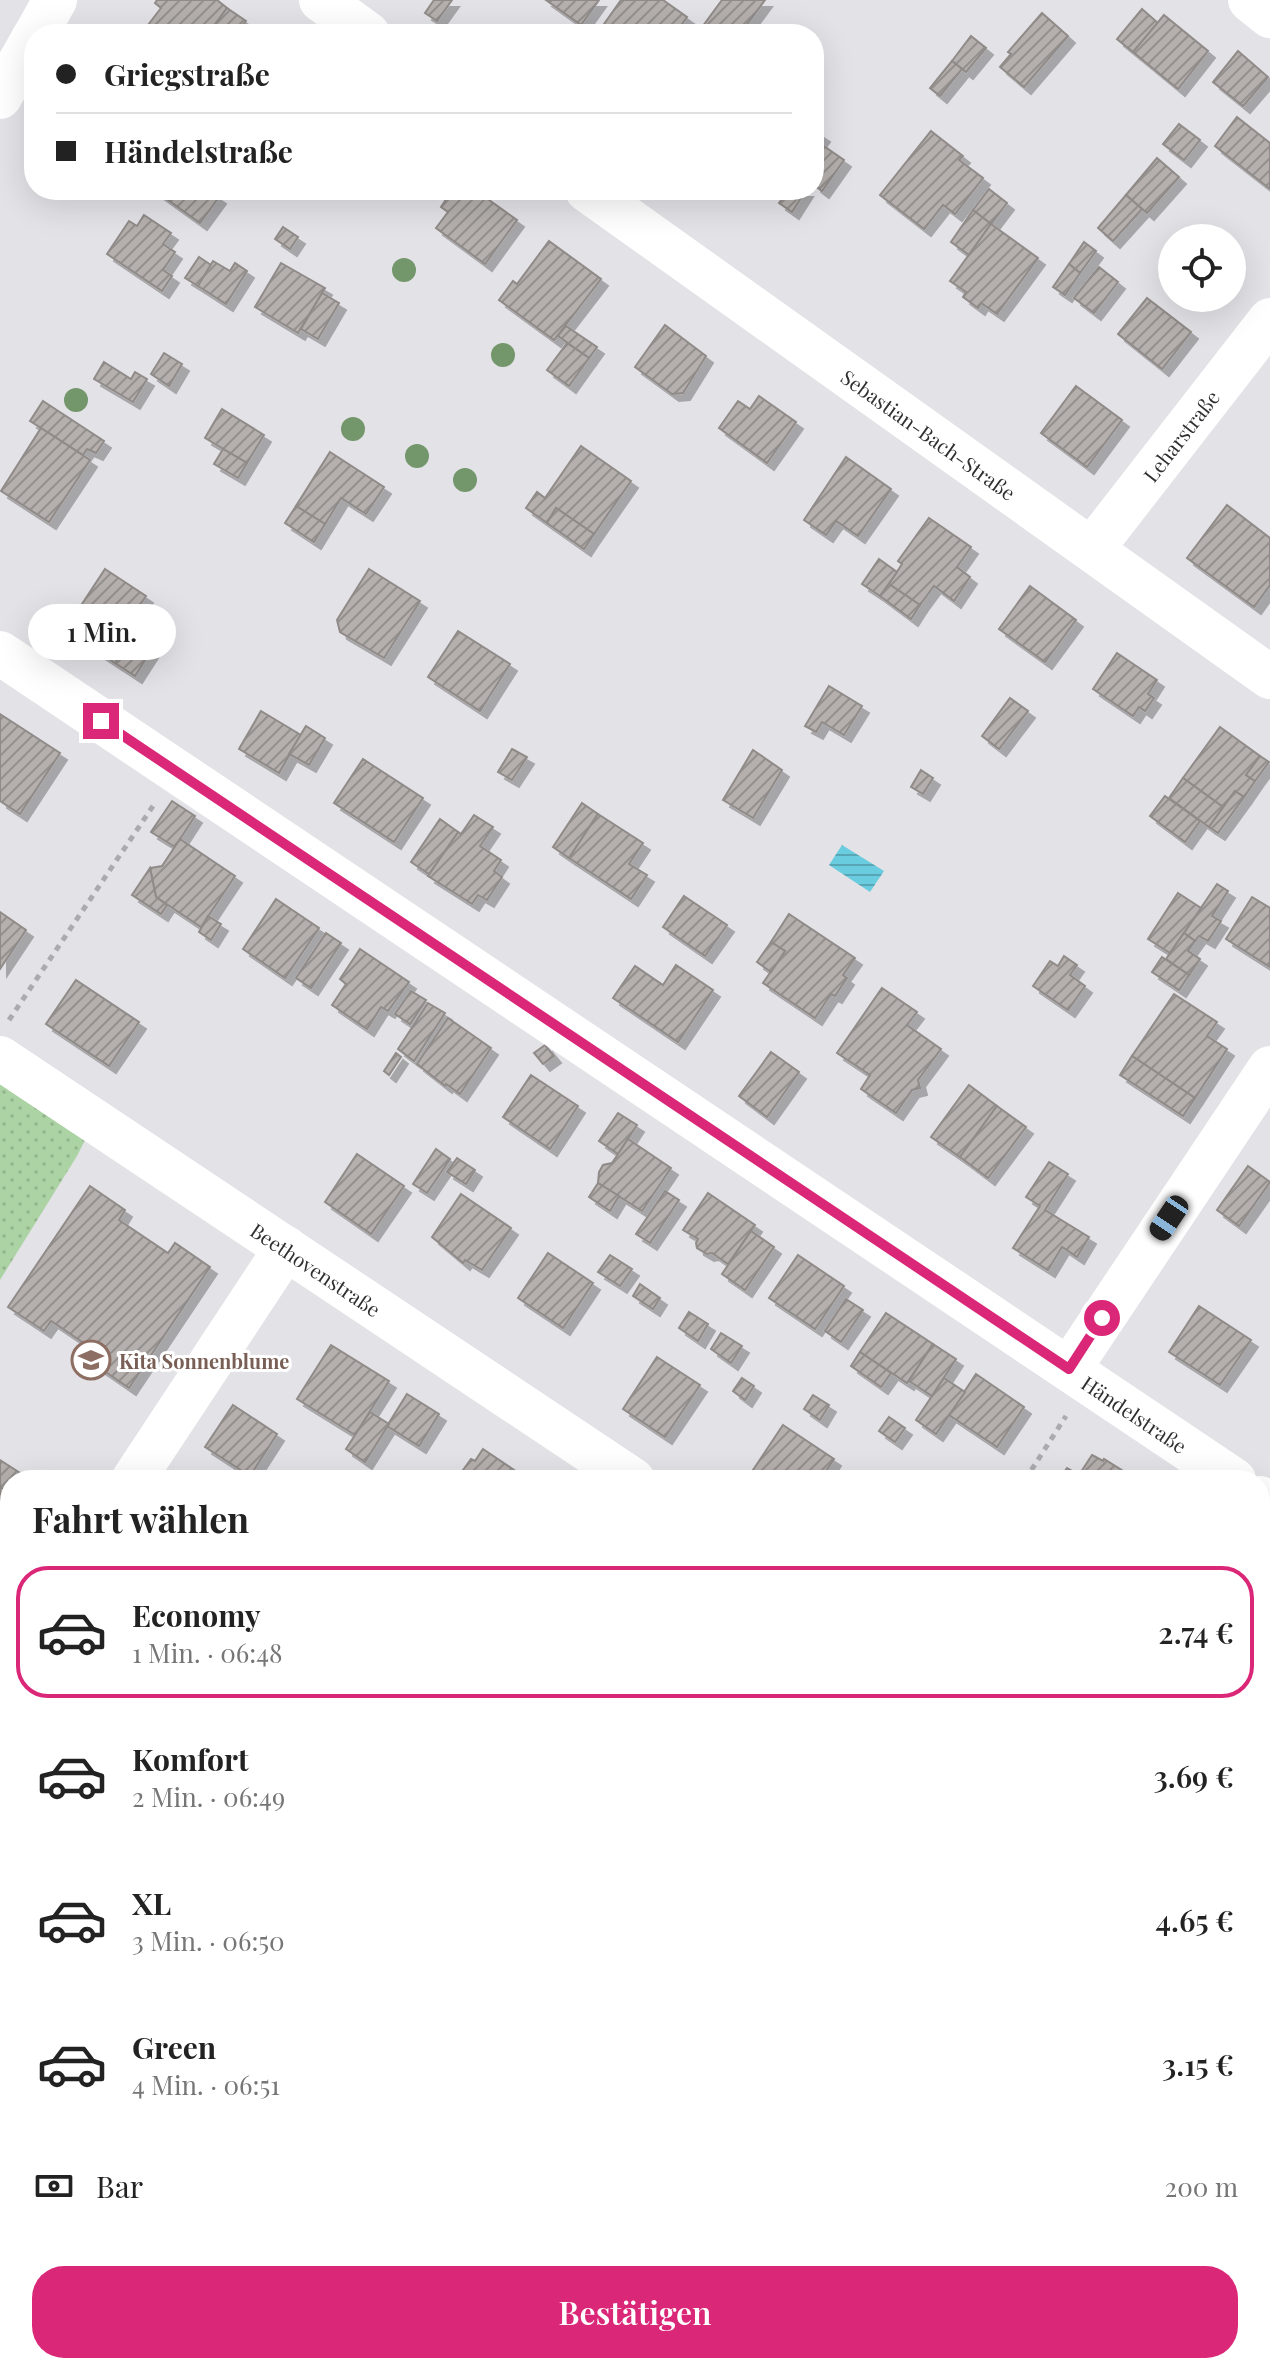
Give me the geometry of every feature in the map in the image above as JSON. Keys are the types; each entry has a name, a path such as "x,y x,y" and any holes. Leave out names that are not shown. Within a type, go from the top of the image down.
{"street":[{"path":"42,24 55,0"},
{"path":"321,0 354,24"},
{"path":"1250,0 1270,16"},
{"path":"0,97 24,55"},
{"name":"Sebastian-Bach-Straße","path":"601,200 1270,677"},
{"name":"Leharstraße","path":"1092,549 1270,320"},
{"name":"Händelstraße","path":"0,653 1219,1470"},
{"name":"Beethovenstraße","path":"4,1039 582,1466"},
{"path":"1079,1375 1270,1068"},
{"path":"140,1470 286,1248"}],"path":[{"path":"4,1039 176,771"},
{"path":"1030,1470 1079,1375"}],"green space":[{"path":"0,1057 95,1120 77,1156 0,1280"}],"water":[{"path":"842,845 884,871 870,892 829,865"}],"building":[{"path":"157,0 217,0 227,8 215,24 149,24 161,8 155,3"},
{"path":"434,0 452,0 437,21 425,13"},
{"path":"546,0 599,0 580,24"},
{"path":"621,0 663,0 687,17 682,24 604,24"},
{"path":"722,0 765,0 747,24 704,24"},
{"path":"227,8 246,21 244,24 215,24"},
{"path":"1142,9 1158,23 1133,52 1117,39"},
{"path":"1042,13 1068,36 1024,87 1000,67 1011,54 1008,52"},
{"path":"1164,15 1208,51 1178,89 1133,52"},
{"path":"971,36 986,48 966,72 952,61"},
{"path":"1238,51 1268,77 1243,106 1213,82"},
{"path":"952,61 962,69 940,96 930,88"},
{"path":"1237,117 1270,143 1270,189 1215,146"},
{"path":"1179,124 1200,140 1184,160 1163,144"},
{"path":"931,131 963,156 959,160 983,178 955,214 943,205 924,229 880,195"},
{"path":"824,146 844,160 824,188"},
{"path":"1157,158 1179,177 1147,213 1126,195"},
{"path":"989,189 1007,203 991,224 973,210"},
{"path":"1126,195 1142,209 1113,241 1098,228"},
{"path":"168,200 217,200 200,223"},
{"path":"446,200 489,200 517,220 485,264 436,228 448,212 441,207"},
{"path":"781,200 800,200 792,212 779,203"},
{"path":"973,210 991,224 969,255 951,242"},
{"path":"144,215 171,233 163,244 175,252 163,270 172,276 162,291 107,254 129,221 137,226"},
{"path":"991,224 1038,258 997,314 981,303 978,308 963,297 966,292 950,281"},
{"path":"283,227 298,237 290,249 275,239"},
{"path":"549,241 601,279 554,340 499,300 513,281 517,284"},
{"path":"1084,242 1096,251 1080,273 1069,264"},
{"path":"199,257 211,265 198,286 185,278"},
{"path":"213,261 230,271 235,263 247,271 226,304 198,286"},
{"path":"281,263 325,288 298,333 255,307"},
{"path":"1069,264 1080,273 1065,295 1053,287"},
{"path":"1099,267 1118,282 1094,313 1074,298"},
{"path":"322,293 339,303 318,339 301,329"},
{"path":"1147,298 1158,306 1158,312 1165,312 1191,332 1162,369 1118,334"},
{"path":"665,325 706,356 683,393 672,394 635,367"},
{"path":"566,326 597,347 589,358 558,336"},
{"path":"567,343 589,358 569,386 547,370"},
{"path":"164,353 182,364 169,386 151,374"},
{"path":"104,362 131,379 135,372 147,379 133,402 94,379"},
{"path":"1076,386 1122,420 1087,467 1041,433"},
{"path":"759,396 796,422 767,463 719,428 738,401 750,409"},
{"path":"43,401 104,441 96,453 87,449 83,455 30,421"},
{"path":"222,409 264,435 247,463 205,438"},
{"path":"41,428 90,460 49,522 1,491"},
{"path":"581,446 631,481 594,534 556,508 547,523 526,508 537,492 545,498"},
{"path":"223,449 247,463 238,478 214,464"},
{"path":"330,452 384,487 366,514 341,498 325,524 296,506"},
{"path":"846,457 891,489 858,536 836,521 826,535 804,520"},
{"path":"1227,505 1270,538 1270,585 1254,607 1187,558"},
{"path":"296,506 325,524 314,542 285,523"},
{"path":"556,508 594,534 584,549 547,523"},
{"path":"929,518 971,547 957,567 970,577 954,601 934,586 920,605 889,584 902,564 898,561"},
{"path":"879,559 897,572 880,596 862,584"},
{"path":"105,569 146,596 138,608 167,627 162,634 142,621 115,663 65,630"},
{"path":"369,569 420,601 384,658 340,632 337,620"},
{"path":"889,584 920,605 911,619 880,596"},
{"path":"1030,586 1076,620 1045,662 999,629"},
{"path":"142,621 162,634 135,676 115,663"},
{"path":"458,631 510,664 480,711 428,677"},
{"path":"1117,653 1157,680 1148,694 1154,698 1145,711 1139,707 1133,716 1093,689"},
{"path":"829,686 862,706 844,735 822,722 816,732 805,726"},
{"path":"1010,698 1028,711 999,749 982,736"},
{"path":"261,711 301,735 279,773 239,749"},
{"path":"0,714 60,753 20,814 0,801"},
{"path":"306,726 325,738 309,765 289,754"},
{"path":"1220,727 1260,756 1246,775 1255,781 1244,797 1235,791 1223,807 1183,778"},
{"path":"512,749 527,757 512,780 498,772"},
{"path":"753,750 782,770 753,818 723,800"},
{"path":"1260,756 1269,762 1255,781 1246,775"},
{"path":"363,759 423,798 394,842 334,803"},
{"path":"921,770 933,778 923,794 911,787"},
{"path":"1183,778 1223,807 1209,827 1169,798"},
{"path":"1235,791 1244,797 1218,833 1209,827"},
{"path":"1165,796 1200,821 1185,842 1150,816"},
{"path":"172,801 195,816 175,847 151,832"},
{"path":"582,803 598,814 569,858 553,847"},
{"path":"598,814 643,843 629,864 647,875 631,899 569,858"},
{"path":"474,815 493,827 480,846 501,860 494,871 502,877 487,900 478,895 472,904 428,876 458,832 461,834"},
{"path":"440,819 458,832 429,874 411,862"},
{"path":"180,839 235,876 201,927 156,897 150,868 162,866"},
{"path":"150,868 156,897 167,905 161,914 132,895"},
{"path":"1217,884 1228,891 1212,916 1221,921 1208,941 1199,936 1195,941 1184,933"},
{"path":"1178,893 1201,908 1170,953 1148,939"},
{"path":"684,896 727,925 705,956 663,927"},
{"path":"1252,897 1270,908 1270,967 1226,939"},
{"path":"276,899 319,928 285,978 243,949"},
{"path":"0,912 26,930 0,969"},
{"path":"789,914 855,958 843,975 847,978 835,996 831,994 815,1018 763,983 785,951 771,942"},
{"path":"208,916 221,924 211,940 199,932"},
{"path":"326,933 341,943 311,988 296,978"},
{"path":"1184,933 1195,941 1188,951 1200,959 1189,975 1166,959"},
{"path":"771,942 785,951 771,972 757,962"},
{"path":"360,949 409,982 388,1011 381,1007 367,1029 332,1005 346,984 340,979"},
{"path":"1064,956 1077,965 1070,975 1085,986 1068,1010 1033,986 1050,961 1058,966"},
{"path":"1162,957 1189,975 1179,990 1152,972"},
{"path":"676,965 713,990 678,1042 613,998 635,966 663,985"},
{"path":"76,980 139,1022 109,1066 46,1024"},
{"path":"882,988 917,1012 907,1025 941,1049 918,1080 920,1088 912,1090 896,1113 861,1089 870,1075 837,1053"},
{"path":"411,991 426,1000 410,1024 395,1014"},
{"path":"1174,994 1217,1022 1207,1036 1227,1049 1195,1098 1132,1056"},
{"path":"428,1003 445,1013 414,1061 398,1049"},
{"path":"448,1018 491,1048 460,1094 417,1064"},
{"path":"545,1045 554,1056 543,1064 534,1053"},
{"path":"771,1052 799,1072 767,1117 739,1096"},
{"path":"396,1053 401,1057 389,1075 384,1071"},
{"path":"1132,1056 1195,1098 1183,1116 1120,1075"},
{"path":"531,1075 578,1106 550,1149 503,1117"},
{"path":"969,1085 997,1106 960,1157 931,1137"},
{"path":"997,1106 1026,1127 988,1178 960,1157"},
{"path":"618,1113 637,1125 618,1154 599,1141"},
{"path":"628,1139 671,1168 642,1211 598,1183 603,1165 612,1163"},
{"path":"436,1149 450,1159 427,1193 413,1184"},
{"path":"357,1154 404,1186 371,1234 325,1202"},
{"path":"457,1158 475,1170 466,1184 447,1172"},
{"path":"1049,1162 1068,1174 1045,1210 1089,1237 1077,1257 1062,1247 1048,1270 1013,1248 1040,1206 1026,1197"},
{"path":"1248,1166 1270,1182 1239,1226 1217,1210"},
{"path":"598,1183 619,1196 610,1211 589,1197"},
{"path":"90,1186 125,1210 119,1220 168,1253 175,1243 210,1267 129,1388 94,1364 100,1354 51,1321 44,1331 8,1307"},
{"path":"665,1191 679,1200 650,1243 636,1234"},
{"path":"708,1193 755,1225 728,1264 712,1253 707,1254 697,1248 698,1239 683,1230"},
{"path":"461,1194 511,1228 482,1270 465,1260 463,1263 432,1237"},
{"path":"751,1231 774,1247 745,1290 722,1274"},
{"path":"548,1253 593,1283 563,1328 518,1298"},
{"path":"610,1255 632,1269 620,1286 598,1272"},
{"path":"798,1255 844,1286 815,1329 769,1298"},
{"path":"640,1284 660,1298 653,1309 633,1296"},
{"path":"846,1299 863,1310 841,1342 825,1331"},
{"path":"1199,1306 1251,1340 1220,1385 1169,1352"},
{"path":"689,1312 708,1324 698,1341 679,1328"},
{"path":"886,1313 933,1344 907,1383 860,1352"},
{"path":"721,1333 742,1346 731,1363 711,1349"},
{"path":"933,1344 956,1359 932,1396 909,1381"},
{"path":"331,1345 389,1381 355,1435 297,1399"},
{"path":"860,1352 891,1373 881,1387 851,1366"},
{"path":"657,1357 700,1385 665,1437 623,1409"},
{"path":"976,1374 1024,1407 997,1447 949,1415"},
{"path":"742,1378 754,1386 745,1400 733,1391"},
{"path":"944,1378 965,1392 936,1434 916,1420"},
{"path":"407,1394 439,1414 419,1446 387,1426"},
{"path":"813,1395 829,1405 820,1420 804,1409"},
{"path":"233,1405 277,1434 254,1470 241,1470 205,1447"},
{"path":"370,1412 389,1424 365,1462 346,1449"},
{"path":"889,1417 905,1428 895,1442 879,1431"},
{"path":"783,1425 834,1459 827,1470 753,1470"},
{"path":"483,1449 514,1470 463,1470 471,1459 475,1461"},
{"path":"1092,1455 1122,1470 1082,1470"},
{"path":"0,1460 16,1470 0,1470"}],"place":[{"name":"Kita Sonnenblume","path":"91,1360"}],"route":[{"path":"101,721 1069,1369 1102,1318"}]}
